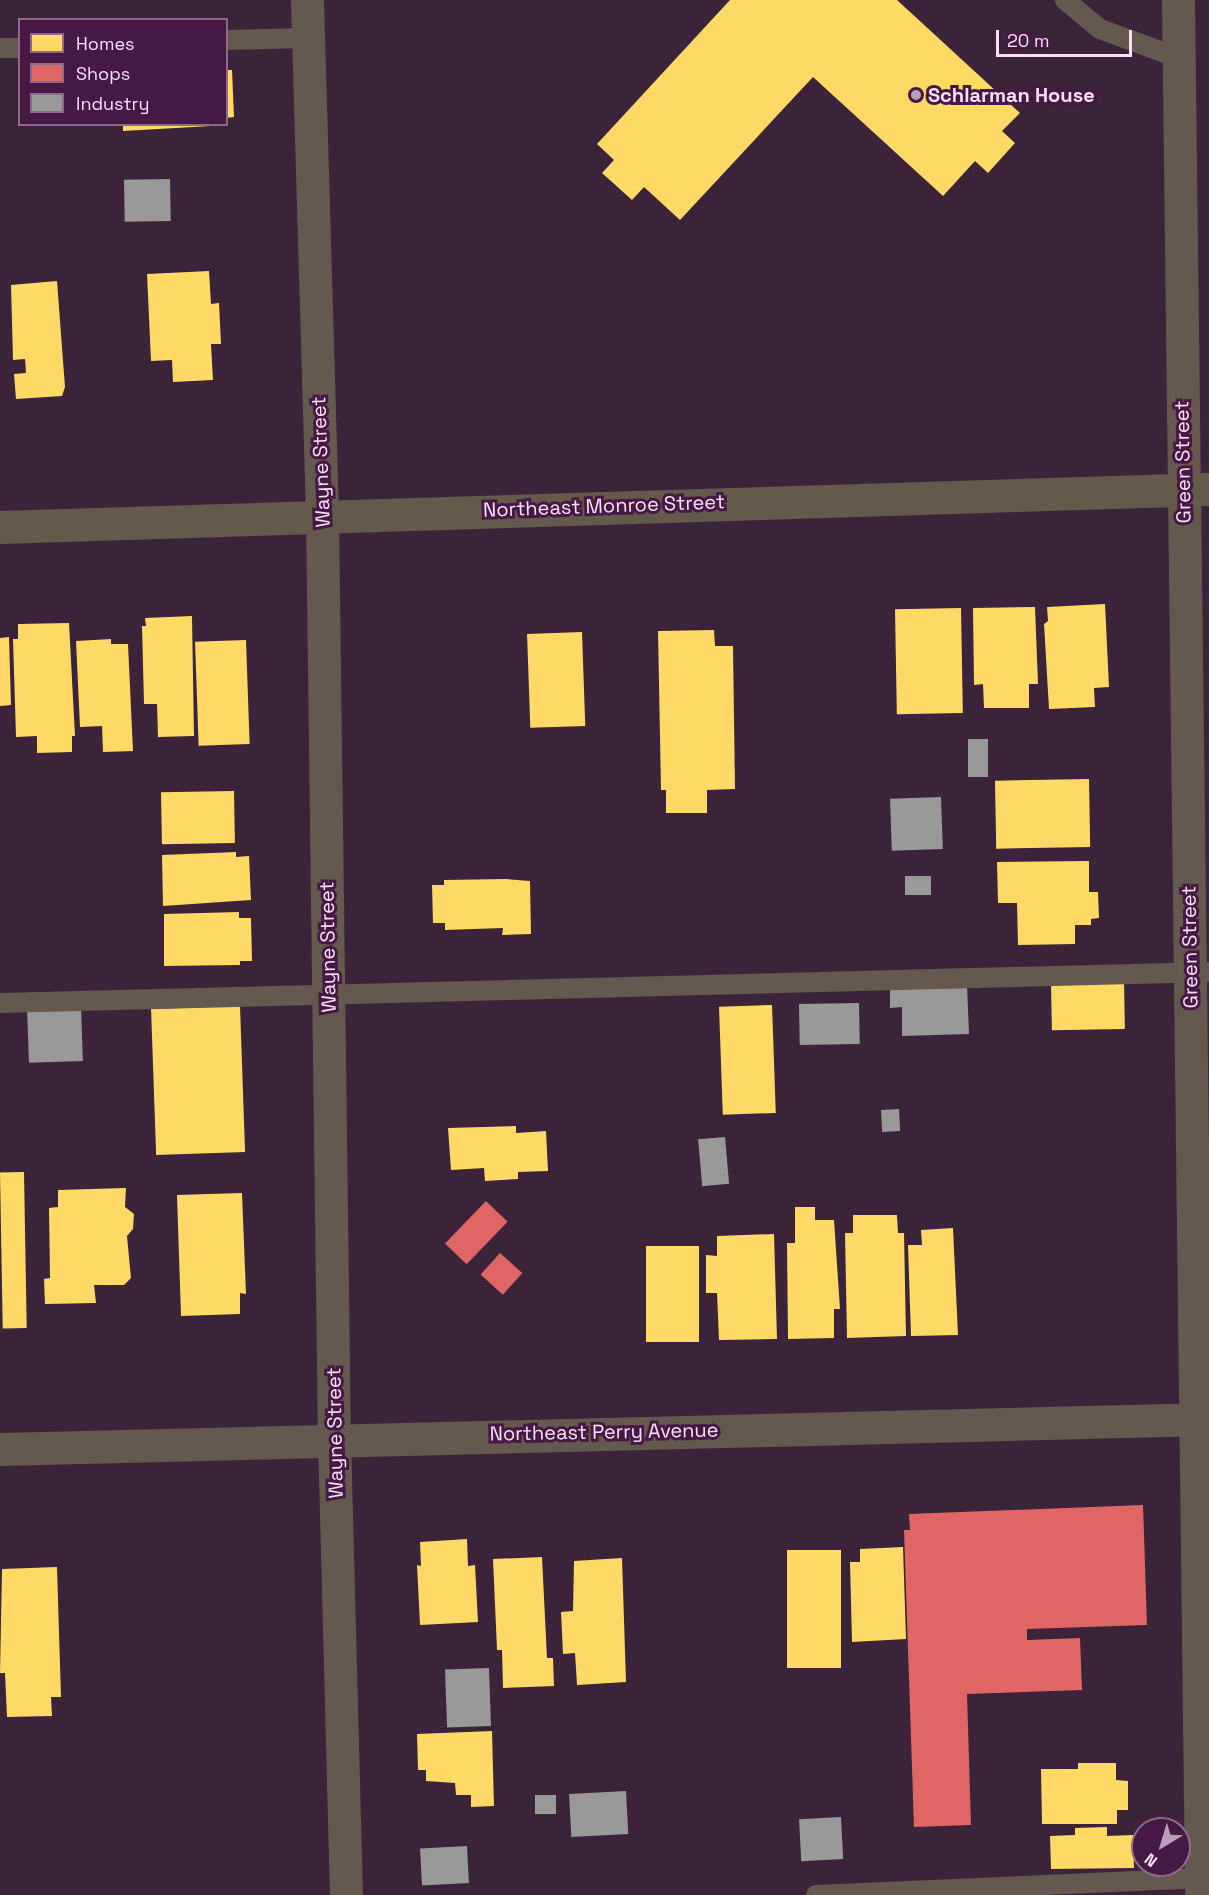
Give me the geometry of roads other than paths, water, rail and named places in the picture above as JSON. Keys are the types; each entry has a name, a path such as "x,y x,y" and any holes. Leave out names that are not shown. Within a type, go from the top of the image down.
{"street":[{"name":"Wayne Street","path":"308,0 322,514 334,1438 346,1895"},
{"name":"Green Street","path":"1178,0 1196,489 1203,1419 1203,1884"},
{"name":"Northeast Monroe Street","path":"0,527 322,514 1196,489"},
{"name":"Northeast Perry Avenue","path":"0,1449 334,1438 1203,1419"}],"lane":[{"path":"1065,0 1100,29 1179,58"},
{"path":"228,40 309,38"},
{"path":"0,48 18,48"},
{"path":"0,1003 1199,972"},
{"path":"816,1895 1203,1884"}],"place":[{"name":"Schlarman House","path":"916,95"}]}
